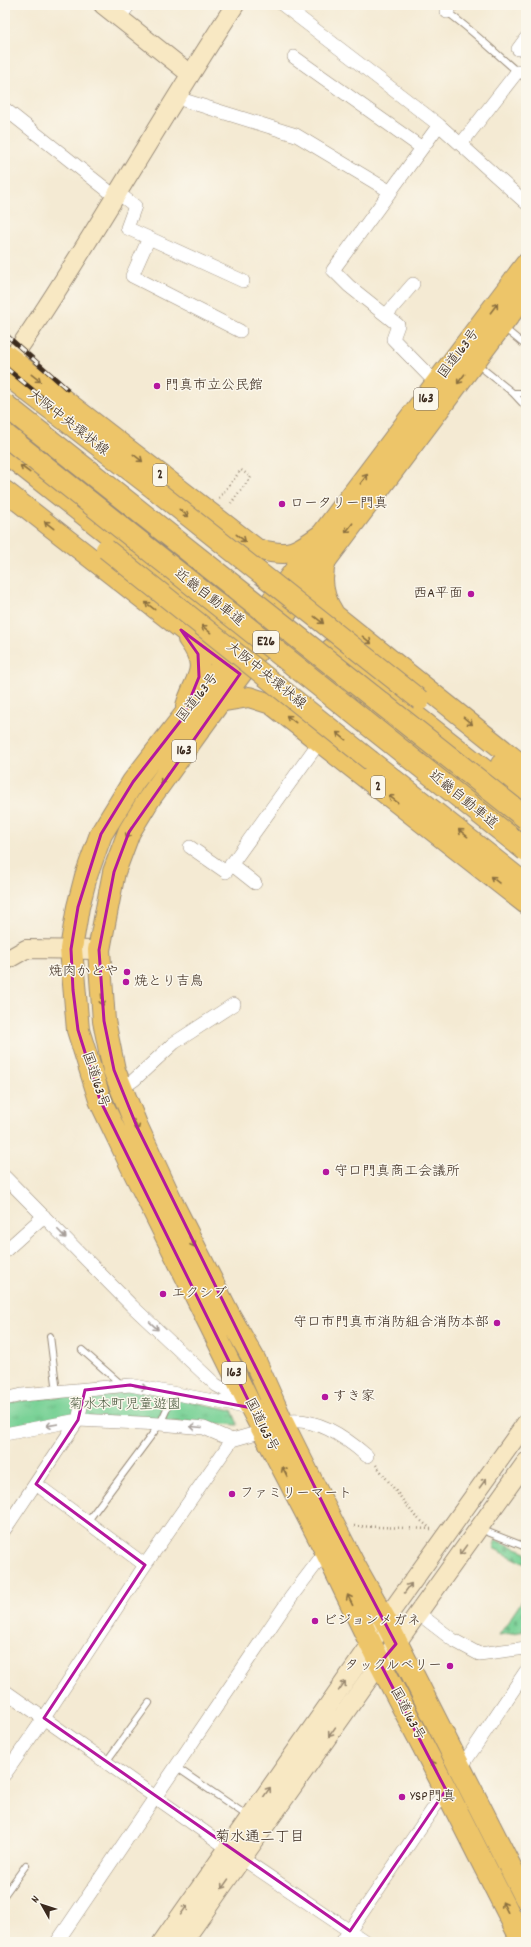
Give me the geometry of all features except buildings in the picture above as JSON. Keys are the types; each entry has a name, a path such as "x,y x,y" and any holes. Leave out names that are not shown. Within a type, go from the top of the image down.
{"highway":[{"name":"国道163号","path":"526,265 324,532 296,584 233,669 182,719 133,782 101,834 86,876 78,907 71,949 78,1030 100,1100 134,1171 251,1406 273,1427 334,1526 385,1620 526,1898"},
{"name":"国道163号","path":"296,584 327,557 526,292"},
{"name":"近畿自動車道","path":"5,404 526,818"},
{"name":"近畿自動車道","path":"5,436 526,850"},
{"name":"国道163号","path":"233,669 219,702 149,799 129,832 114,872 99,950 104,1021 114,1070 137,1127 175,1208 230,1317 255,1360 273,1427 326,1551 446,1790 516,1938"}],"main road":[{"name":"大阪中央環状線","path":"7,363 154,489 526,784"},
{"name":"2","path":"7,363 257,549 275,554 286,554 298,550 324,532"},
{"path":"5,420 265,625 526,834"},
{"path":"5,453 250,646"},
{"name":"大阪中央環状線","path":"5,469 526,884"},
{"path":"5,491 181,630 233,669"},
{"path":"327,557 323,569 322,582 326,598 334,614"},
{"path":"296,584 526,768"},
{"path":"278,608 526,802"},
{"path":"181,630 198,654 200,665 199,677 187,703 182,719"},
{"name":"2","path":"219,702 249,698 271,704 526,904"}],"street":[{"path":"103,5 124,12 190,74"},
{"path":"7,363 117,195 177,98 190,74 235,5"},
{"path":"283,5 439,125 526,203"},
{"path":"518,49 526,38"},
{"path":"294,57 422,148"},
{"path":"461,144 522,76"},
{"path":"177,98 296,135 390,192"},
{"path":"5,109 117,195 135,206 127,228 243,282"},
{"path":"437,384 393,339 398,324 349,286 332,270 439,125"},
{"path":"149,238 132,276 240,331"},
{"path":"386,315 413,284"},
{"path":"190,847 226,872 320,741"},
{"path":"231,864 255,883"},
{"path":"5,961 26,949 99,950"},
{"path":"121,1089 134,1080 174,1043 234,1004"},
{"path":"5,1176 132,1306 216,1385 251,1406"},
{"path":"5,1250 44,1216"},
{"path":"5,1399 130,1385 251,1406"},
{"path":"5,1529 78,1420 85,1390"},
{"path":"5,1434 78,1420 160,1424 204,1428 232,1440"},
{"path":"5,1774 44,1718 145,1564 232,1440 297,1420 320,1426 348,1440 367,1456"},
{"path":"184,1942 243,1858 376,1653 385,1620 526,1423"},
{"path":"162,1942 249,1818 376,1653 396,1644 526,1462"},
{"path":"36,1484 145,1564"},
{"path":"57,1942 291,1597 326,1551"},
{"path":"418,1613 453,1640 479,1654 526,1648"},
{"path":"460,1769 526,1671"},
{"path":"5,1691 228,1848 366,1942"},
{"path":"342,1942 446,1790"}],"lane":[{"path":"449,9 522,76"},
{"path":"501,325 526,346"},
{"path":"474,362 513,393 526,407"},
{"path":"513,393 526,393"},
{"path":"50,1336 57,1392"},
{"path":"82,1350 123,1385"},
{"path":"87,1522 160,1424 174,1393"},
{"path":"479,1528 526,1547"},
{"path":"106,1762 149,1703"},
{"path":"176,1767 249,1818"},
{"path":"5,1894 26,1865"}],"path":[{"path":"224,492 241,470 251,477 231,503"},
{"path":"367,1456 390,1482 415,1516 430,1529"},
{"path":"334,1526 430,1529 448,1531"}],"highlighted area":[{"path":"181,630 240,674 129,832 114,872 99,950 104,1021 114,1070 137,1127 334,1526 396,1644 380,1663 446,1790 350,1931 44,1718 145,1565 36,1484 78,1420 85,1390 130,1385 252,1408 100,1100 78,1030 73,990 71,949 78,907 101,834 133,782 182,719 199,677 198,654"}],"green space":[{"name":"菊水本町児童遊園","path":"130,1389 232,1410 238,1425 80,1417 5,1427 5,1404 19,1401"},
{"path":"496,1540 526,1552 526,1564 493,1548"},
{"path":"526,1595 526,1631 499,1635"}],"railway":[{"path":"5,334 67,389"},
{"path":"5,367 51,405"}],"place":[{"name":"門真市立公民館","path":"157,386"},
{"name":"ロータリー門真","path":"282,504"},
{"name":"西A平面","path":"471,594"},
{"name":"焼肉かどや","path":"127,972"},
{"name":"焼とり吉鳥","path":"126,982"},
{"name":"守口門真商工会議所","path":"326,1172"},
{"name":"エクシブ","path":"163,1294"},
{"name":"守口市門真市消防組合消防本部","path":"497,1323"},
{"name":"すき家","path":"325,1397"},
{"name":"ファミリーマート","path":"232,1494"},
{"name":"ビジョンメガネ","path":"315,1621"},
{"name":"タックルベリー","path":"450,1666"},
{"name":"YSP門真","path":"402,1797"}],"district":[{"name":"菊水通二丁目","path":"260,1838"}]}
